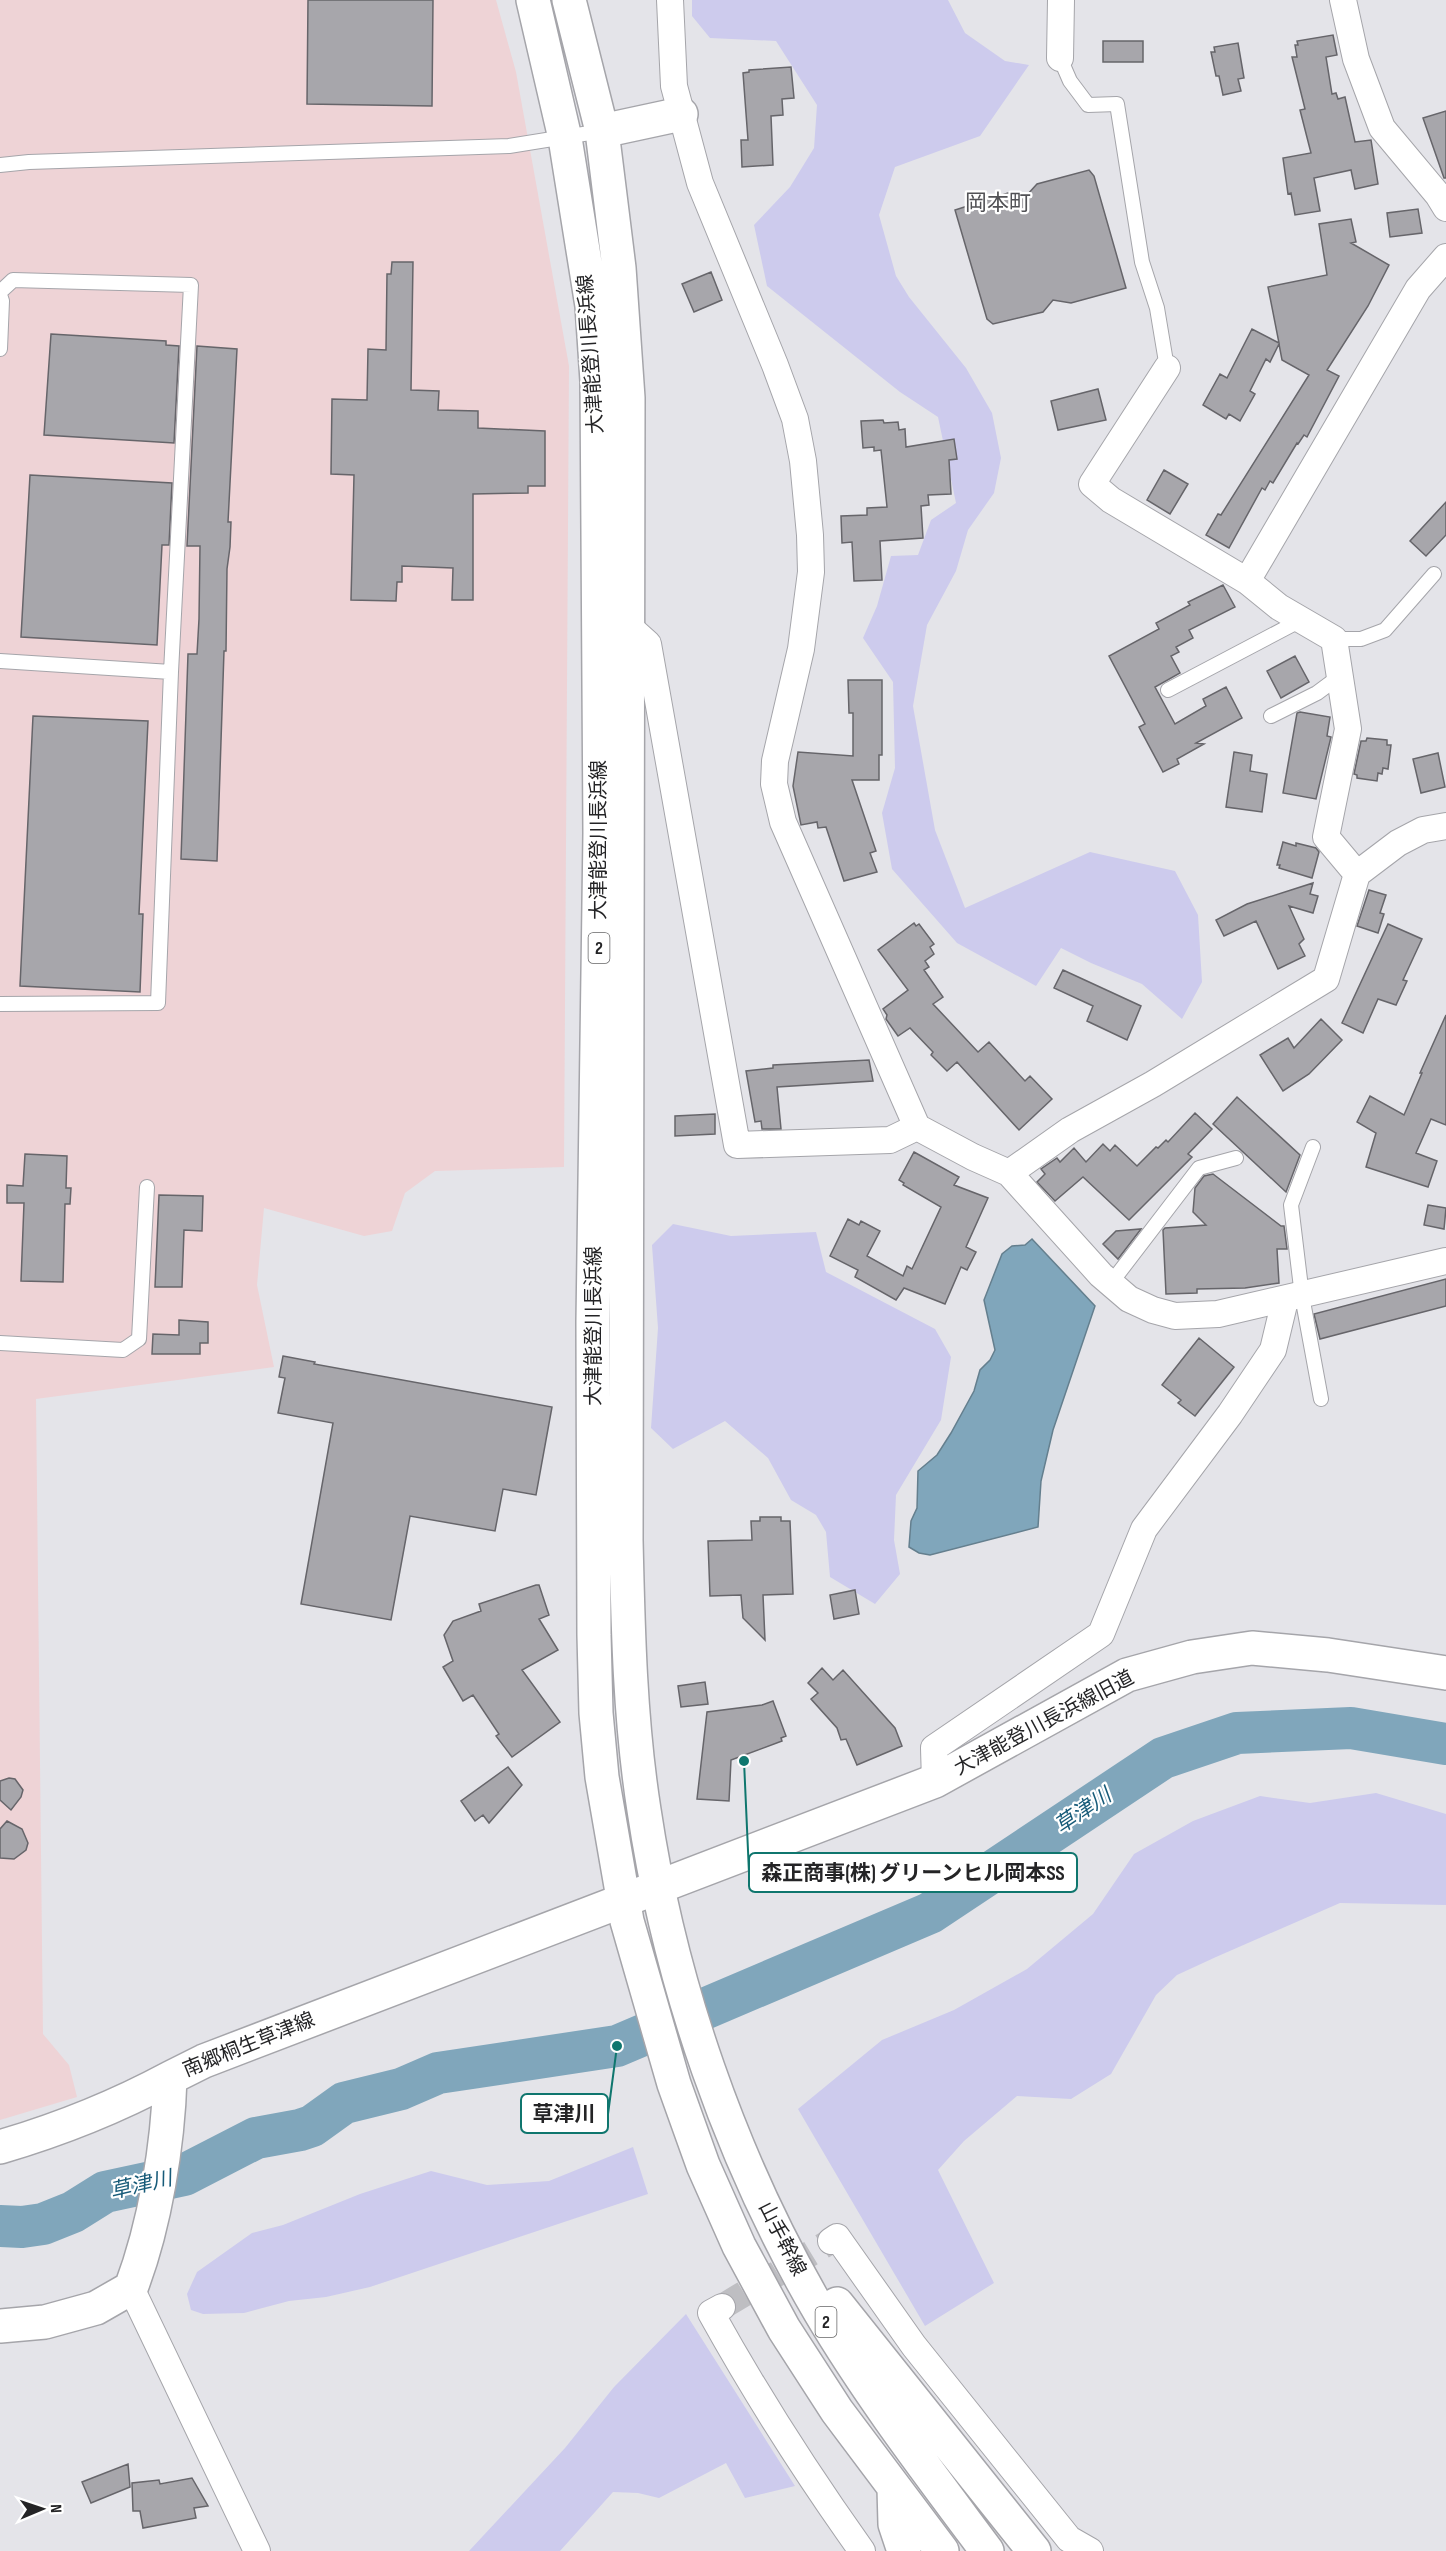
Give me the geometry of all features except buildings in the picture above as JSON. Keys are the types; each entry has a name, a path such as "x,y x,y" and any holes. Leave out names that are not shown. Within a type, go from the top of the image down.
{"main road":[{"name":"大津能登川長浜線","path":"532,0 565,138 592,306 597,381 600,833 594,1322 594,1635 596,1713 602,1777 623,1899"},
{"name":"大津能登川長浜線","path":"569,0 602,131 619,268 628,398 627,1614 644,1807 659,1887"},
{"path":"602,131 681,114"},
{"name":"大津能登川長浜線旧道","path":"659,1887 935,1781 1127,1675 1192,1657 1252,1648 1328,1655 1446,1673"},
{"name":"南郷桐生草津線","path":"131,2288 141,2262 148,2233 169,2122 170,2078 208,2059 659,1887"},
{"name":"山手幹線","path":"659,1887 674,1952 709,2071 738,2148 772,2223 820,2312 878,2402 986,2550"},
{"name":"山手幹線","path":"623,1899 674,2084 703,2165 739,2246 784,2329 837,2411 942,2551"},
{"path":"0,2147 27,2139 125,2101 170,2078"},
{"path":"772,2223 1025,2539"},
{"path":"0,2326 45,2322 96,2308 131,2288"},
{"path":"894,2488 895,2524 904,2551"}],"street":[{"path":"670,0 674,86 700,183 752,305 791,408 803,461 811,572 801,649 775,761 776,794 783,822 917,1127 1009,1173 1111,1284 1129,1299 1153,1310 1175,1316 1218,1314 1446,1261"},
{"path":"1060,58 1061,0"},
{"path":"1343,0 1356,59 1382,128 1438,195 1446,208"},
{"path":"1247,581 1418,289 1446,257"},
{"path":"1167,368 1092,484 1111,500 1247,581 1279,607 1334,639 1348,729 1326,837 1357,874"},
{"path":"628,626 648,644 737,1145 890,1140 917,1127"},
{"path":"1009,1173 1070,1130 1153,1084 1326,979 1357,874 1398,843 1423,830 1446,826"},
{"path":"935,1781 934,1749 1101,1634 1144,1529 1230,1414 1274,1350 1293,1298"},
{"path":"831,2241 837,2237 914,2346 1069,2539 1090,2551"},
{"path":"131,2288 257,2551"},
{"path":"722,2307 711,2313 742,2368 800,2462 862,2551"}],"lane":[{"path":"1060,58 1070,81 1088,105 1117,104 1142,262 1157,308 1167,368"},
{"path":"0,165 28,162 509,146 602,131"},
{"path":"0,349 2,301 0,293 13,280 191,285 171,672 158,1003 0,1004"},
{"path":"1334,639 1361,639 1385,630 1434,574"},
{"path":"1168,690 1301,620"},
{"path":"0,660 171,672"},
{"path":"1271,716 1317,693 1340,676"},
{"path":"1313,1147 1291,1206 1293,1298 1321,1400"},
{"path":"1111,1284 1199,1168 1236,1158"},
{"path":"0,1343 123,1350 140,1340 147,1187"}],"shaded area":[{"path":"0,0 496,0 516,72 569,366 564,1167 435,1171 405,1193 392,1231 364,1236 264,1208 257,1285 274,1367 36,1399 43,2034 69,2065 77,2097 0,2120"},
{"path":"692,0 948,0 965,33 1005,61 1029,65 980,136 895,167 879,215 896,276 909,297 966,368 992,413 1001,458 994,493 968,530 956,571 927,625 913,706 935,830 965,908 1090,852 1175,871 1198,915 1202,982 1182,1019 1142,984 1061,948 1036,986 957,943 892,869 882,813 895,768 893,682 863,638 877,606 891,556 918,555 931,520 956,503 938,417 900,392 767,286 754,225 790,187 814,148 817,105 776,41 710,38 692,16"},
{"path":"673,1224 731,1236 816,1232 826,1272 935,1329 951,1357 941,1420 896,1495 894,1540 900,1574 875,1604 830,1577 826,1532 816,1515 791,1500 768,1458 725,1421 673,1449 651,1428 658,1328 652,1245"},
{"path":"1032,1239 1095,1306 1053,1430 1041,1481 1038,1527 930,1555 919,1553 909,1547 911,1521 917,1508 918,1471 937,1455 951,1433 974,1391 980,1370 990,1360 995,1350 984,1300 1002,1254 1012,1246 1025,1245"},
{"path":"1376,1793 1446,1814 1446,1905 1340,1903 1216,1957 1177,1975 1156,1995 1111,2074 1071,2099 1017,2096 964,2141 938,2170 994,2283 925,2326 798,2109 882,2040 954,2010 1027,1969 1093,1914 1134,1854 1193,1821 1260,1796 1310,1803"},
{"path":"633,2147 648,2194 370,2287 326,2297 289,2301 244,2313 203,2314 191,2310 187,2294 197,2272 252,2233 283,2225 360,2194 431,2171 487,2185 549,2181"},
{"path":"686,2314 795,2486 745,2498 726,2463 659,2498 638,2493 613,2492 560,2551 469,2551 565,2448 614,2387"}],"waterway":[{"name":"草津川","path":"0,2226 22,2227 43,2224 73,2212 105,2192 184,2175 256,2138 312,2126 344,2103 401,2089 438,2073 617,2046 930,1913 1163,1758 1237,1733 1351,1728 1446,1744"}],"tunnel":[{"path":"722,2307 831,2241"}],"place":[{"name":"森正商事(株) グリーンヒル岡本SS","path":"744,1761"},
{"name":"草津川","path":"617,2046"}],"district":[{"name":"岡本町","path":"998,203"}]}
